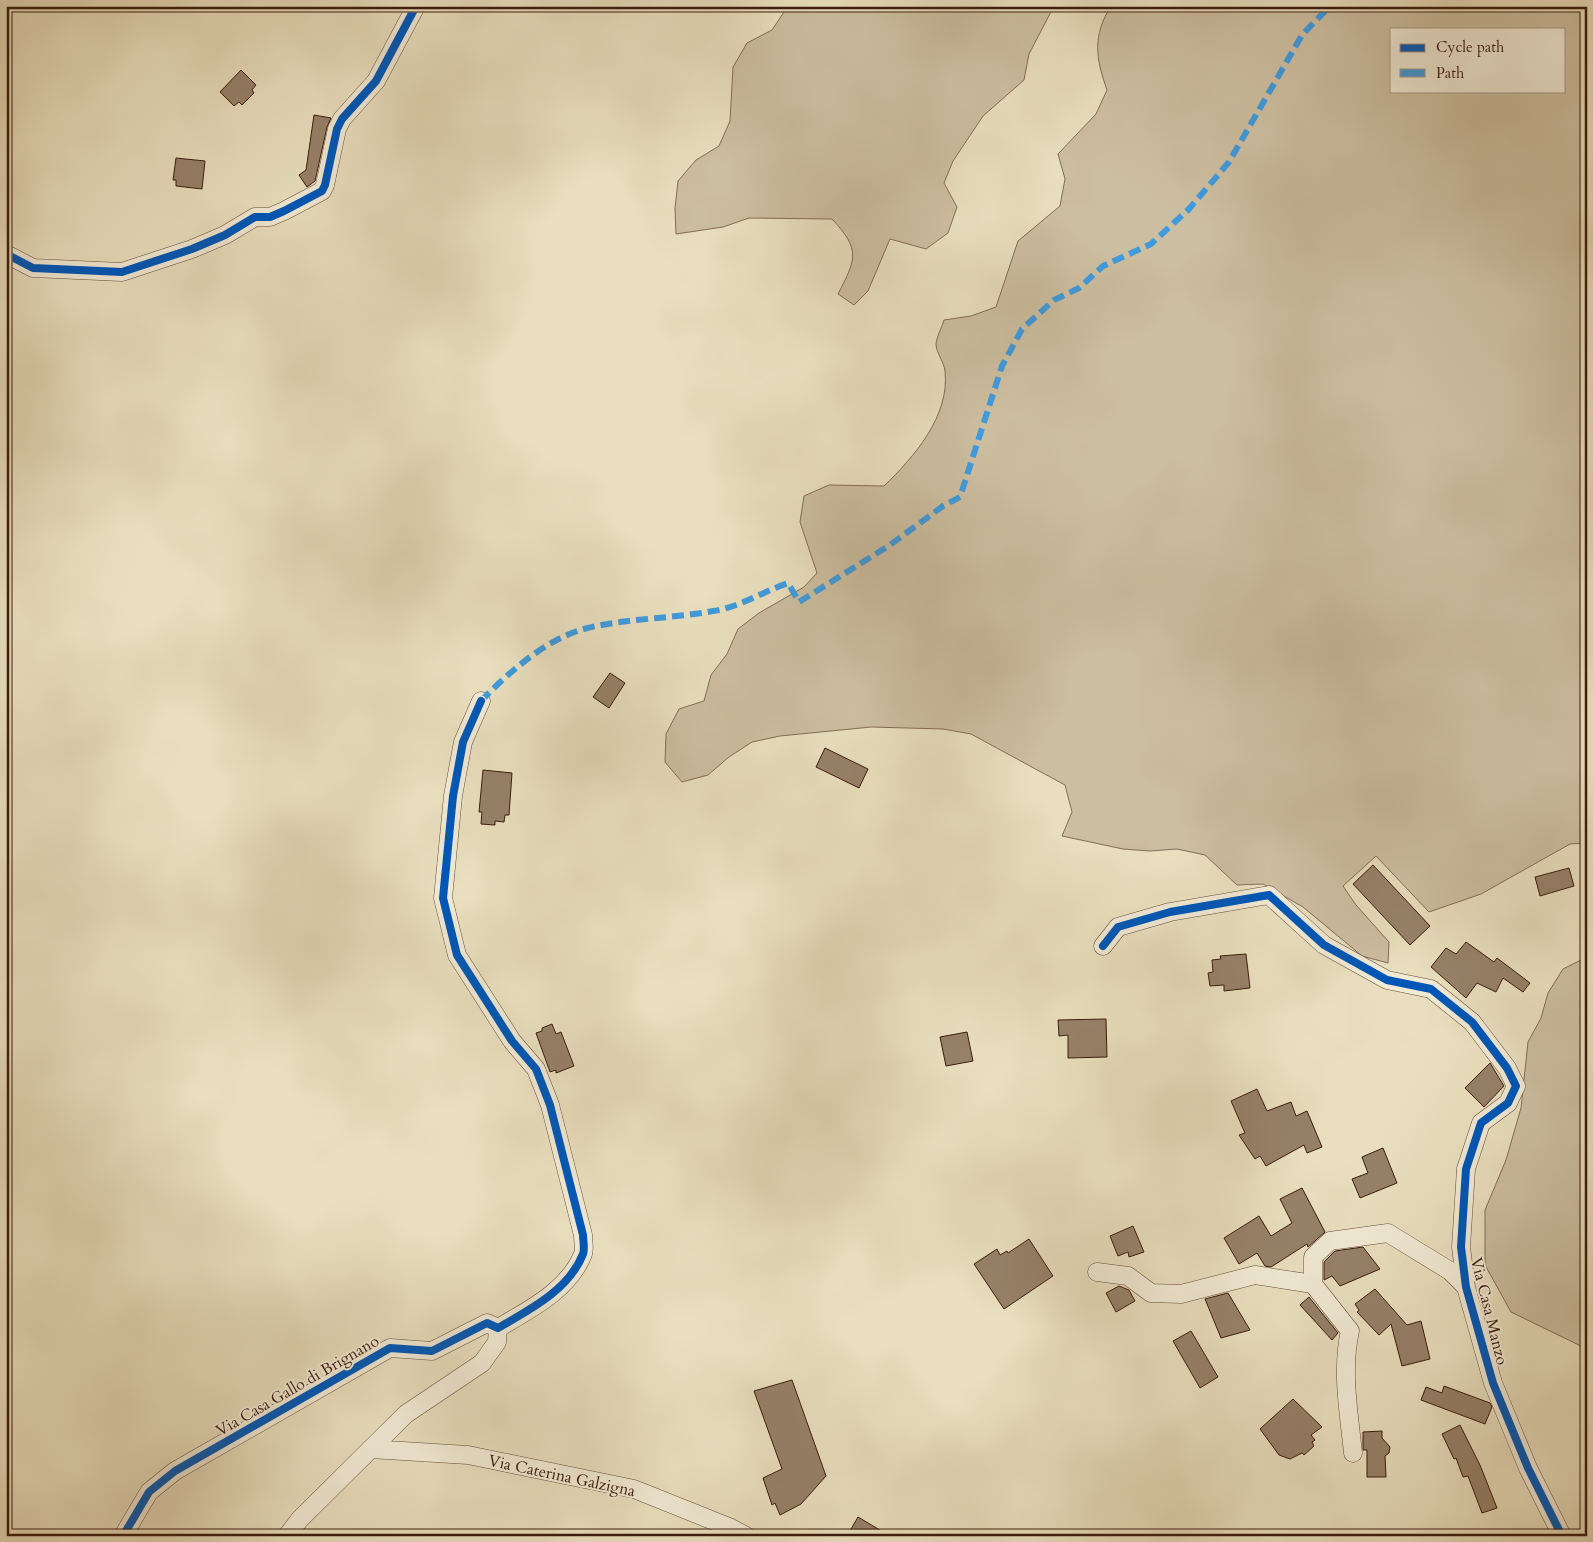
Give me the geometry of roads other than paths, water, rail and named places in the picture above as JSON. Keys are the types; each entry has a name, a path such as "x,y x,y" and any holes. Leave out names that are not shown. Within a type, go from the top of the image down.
{"street":[{"path":"6,254 33,268 122,272 192,249 225,235 254,217 270,217 306,201 322,191 342,119 376,80 416,6"},
{"name":"Via Casa Gallo di Brignano","path":"123,1536 149,1492 175,1470 390,1348 432,1351 487,1323 498,1328 539,1304 567,1280 584,1253 583,1235 550,1105 540,1078 536,1070 512,1041 457,955 444,898 452,796 463,742 481,701"},
{"name":"Via Casa Manzo","path":"1103,946 1118,927 1170,912 1269,896 1324,945 1387,980 1431,989 1472,1022 1507,1068 1516,1086 1508,1103 1481,1122 1466,1169 1460,1247 1466,1287 1493,1382 1528,1468 1562,1536"},
{"name":"Via Casa Manzo","path":"1313,1284 1313,1257 1330,1241 1388,1233 1450,1271 1466,1287"},
{"path":"1097,1272 1128,1276 1151,1293 1181,1294 1255,1275 1313,1284 1350,1331 1346,1350 1346,1367 1353,1453"},
{"path":"287,1536 300,1519 406,1414 482,1363 497,1342 498,1328"},
{"name":"Via Caterina Galzigna","path":"370,1449 468,1455 634,1489 729,1527 746,1536"}]}
